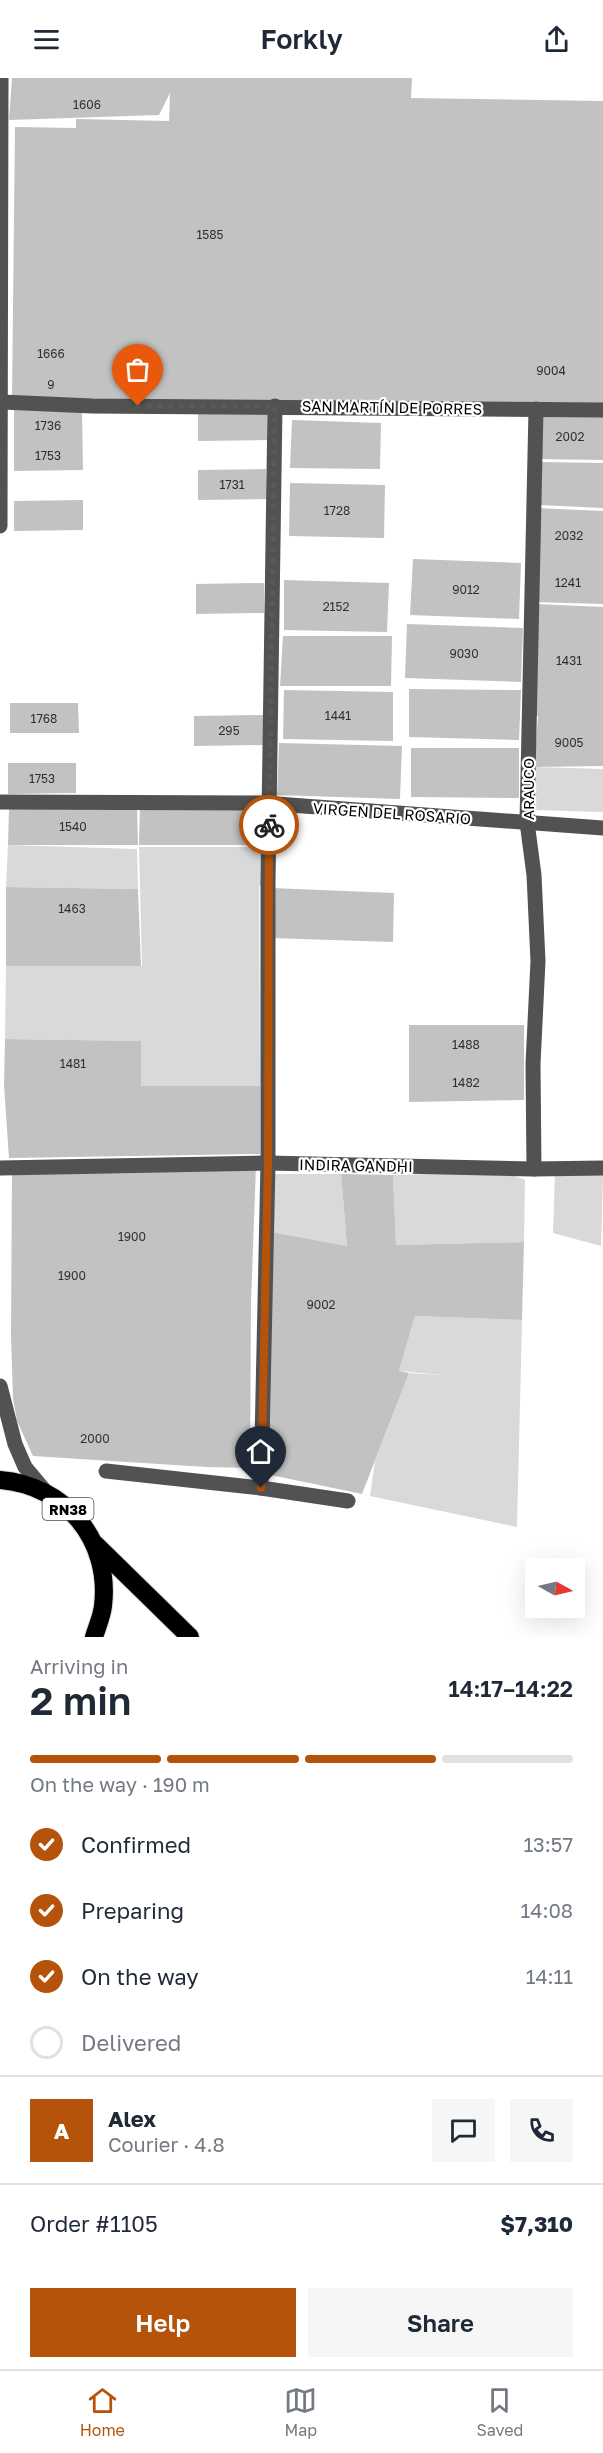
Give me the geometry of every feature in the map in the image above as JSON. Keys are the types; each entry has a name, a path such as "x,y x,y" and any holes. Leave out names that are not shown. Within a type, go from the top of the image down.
{"highway":[{"name":"RN38","path":"0,1480 17,1482 46,1492 74,1513 94,1542 190,1637"},
{"name":"RN38","path":"94,1542 103,1574 103,1607 94,1637"}],"street":[{"path":"0,78 2,402 0,526"},
{"name":"SAN MARTÍN DE PORRES","path":"2,402 92,406 603,410"},
{"path":"261,1488 268,1163 269,804 275,406"},
{"name":"ARAUCO","path":"534,1169 533,1064 538,961 534,875 527,822 536,409"},
{"name":"VIRGEN DEL ROSARIO","path":"0,802 269,804 603,828"},
{"name":"INDIRA GANDHI","path":"0,1168 268,1163 534,1169 603,1168"},
{"path":"0,1386 15,1444 25,1467 46,1492"},
{"path":"106,1471 261,1488 348,1501"}],"shaded area":[{"path":"534,767 603,769 603,812 532,810"},
{"path":"8,845 137,849 138,889 6,887"},
{"path":"139,847 265,847 265,886 259,886 260,1086 141,1086 140,1041 5,1039 6,966 142,966"},
{"path":"503,1172 525,1180 524,1242 396,1245 393,1175"},
{"path":"555,1173 603,1174 601,1246 553,1233"},
{"path":"273,1174 341,1174 347,1246 272,1232"},
{"path":"415,1316 522,1320 517,1527 370,1496 375,1461 409,1373 443,1375 399,1371"}],"building":[{"path":"12,78 412,78 411,98 603,101 603,407 12,399 15,127 76,128 76,119 169,121 170,93 159,115 9,120"},
{"path":"14,410 82,410 83,470 14,471"},
{"path":"198,412 267,412 267,440 198,441"},
{"path":"538,412 603,412 603,460 537,459"},
{"path":"292,420 381,423 380,469 290,468"},
{"path":"538,462 603,463 603,508 538,505"},
{"path":"266,469 267,499 198,500 198,470"},
{"path":"290,483 385,485 384,538 289,536"},
{"path":"83,500 83,530 14,531 14,501"},
{"path":"536,508 603,511 603,604 533,602"},
{"path":"413,559 521,563 519,619 410,615"},
{"path":"284,580 389,583 387,632 284,630"},
{"path":"264,583 264,613 196,614 196,584"},
{"path":"536,604 603,607 603,766 534,767 538,716 535,715"},
{"path":"407,624 523,628 521,682 405,678"},
{"path":"283,636 392,636 391,686 280,686"},
{"path":"409,689 521,690 519,740 409,737"},
{"path":"284,690 393,692 393,741 283,739"},
{"path":"10,703 78,703 79,733 10,733"},
{"path":"263,715 263,745 194,746 194,716"},
{"path":"279,743 402,746 400,799 277,795"},
{"path":"411,748 519,748 519,798 411,797"},
{"path":"8,763 76,763 76,793 8,794"},
{"path":"137,805 138,845 8,845 9,808"},
{"path":"140,805 264,807 265,845 139,845"},
{"path":"6,887 138,889 141,966 6,966"},
{"path":"272,888 394,893 393,942 271,938"},
{"path":"409,1025 524,1025 524,1100 409,1102"},
{"path":"5,1039 141,1041 141,1086 260,1086 260,1154 9,1158 4,1085"},
{"path":"256,1165 251,1303 250,1468 33,1456 17,1421 13,1398 12,1169"},
{"path":"341,1174 393,1175 396,1245 524,1242 522,1320 415,1316 399,1371 409,1373 362,1494 266,1474 272,1232 347,1246"}],"way so far":[{"path":"138,406 275,406 269,825"}],"route":[{"path":"261,1488 268,1163 269,825"}]}
